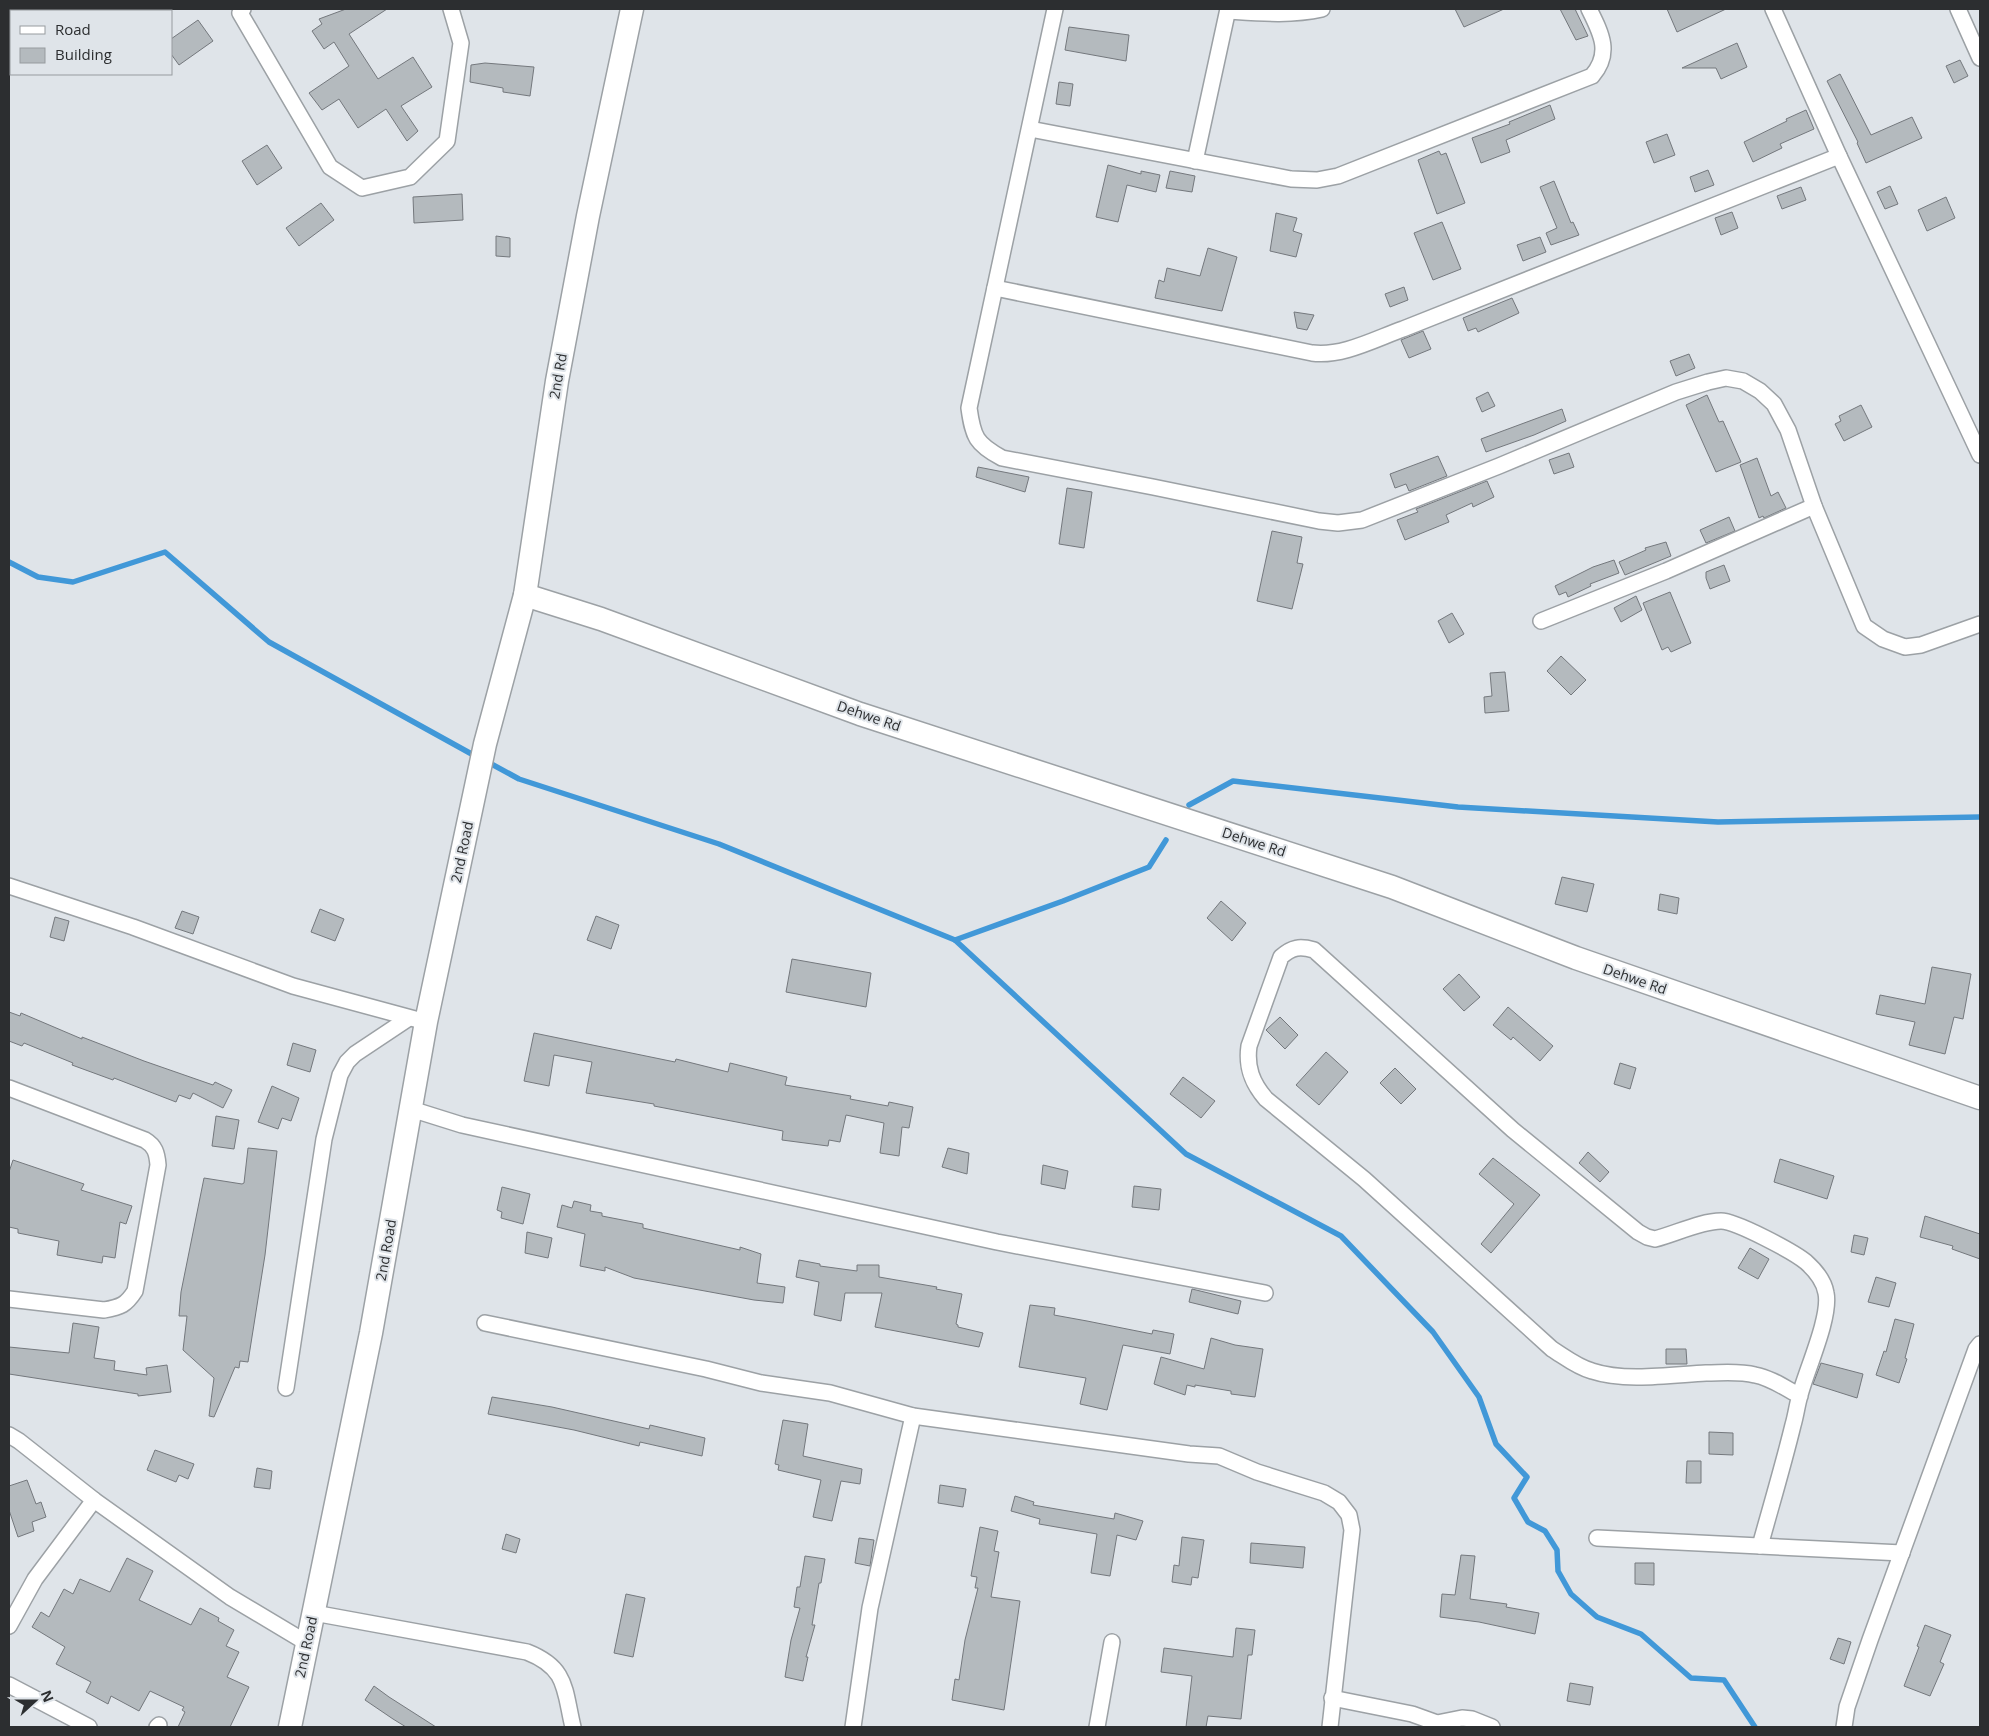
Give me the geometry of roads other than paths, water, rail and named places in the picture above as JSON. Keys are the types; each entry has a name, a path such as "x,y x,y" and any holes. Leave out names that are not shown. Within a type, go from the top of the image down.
{"street":[{"path":"243,9 240,13 330,167 362,188 410,177 447,141 461,44 451,9"},
{"name":"2nd Rd","path":"485,744 524,595 557,381 588,216 632,9"},
{"path":"1055,9 969,408 972,430 983,448 1002,458 1319,522 1338,523 1362,520 1499,466 1676,392 1726,378 1743,381 1760,391 1774,404 1788,430 1814,506 1864,626 1888,642 1905,647 1921,645 1980,624"},
{"path":"1195,161 1228,10 1306,12 1322,9"},
{"path":"1030,129 1291,179 1317,180 1338,176 1592,76 1600,66 1603,54 1602,39 1589,9"},
{"path":"1773,9 1839,156 1980,455"},
{"path":"1958,9 1980,58"},
{"path":"995,288 1312,353 1336,352 1403,329 1839,156"},
{"path":"1541,622 1666,571 1814,506"},
{"name":"Dehwe Rd","path":"524,595 601,619 860,714 1392,888 1576,958 1980,1098"},
{"name":"2nd Road","path":"290,1727 371,1333 411,1109 417,1020 485,744"},
{"path":"9,886 133,927 293,986 417,1020"},
{"path":"1760,1546 1827,1304 1826,1293 1821,1280 1804,1260 1747,1229 1723,1221 1712,1222 1655,1239 1647,1237 1630,1226 1512,1130 1314,950 1301,947 1289,950 1281,957 1249,1046 1247,1060 1256,1089 1379,1192 1552,1349 1572,1363 1600,1373 1628,1376 1754,1374 1772,1380 1800,1396"},
{"path":"286,1388 324,1139 340,1075 347,1062 355,1054 417,1020"},
{"path":"9,1088 152,1144 157,1153 158,1165 135,1291 128,1302 118,1307 104,1310 9,1299"},
{"path":"411,1109 472,1127 997,1242 1265,1294"},
{"path":"485,1323 706,1369 761,1383 830,1393 913,1416 1189,1454 1218,1456 1257,1472 1324,1493 1339,1502 1349,1515 1352,1530 1330,1727"},
{"path":"1844,1727 1846,1707 1976,1349 1980,1344"},
{"path":"853,1727 870,1608 913,1416"},
{"path":"9,1435 94,1500 230,1597 307,1643"},
{"path":"9,1626 35,1579 94,1500"},
{"path":"1596,1538 1902,1553"},
{"path":"314,1613 527,1652 543,1658 556,1670 563,1684 573,1727"},
{"path":"1097,1727 1112,1642"},
{"path":"9,1685 89,1727"},
{"path":"1332,1698 1412,1714 1437,1723 1462,1718 1472,1719 1492,1727"}],"waterway":[{"path":"9,562 38,577 73,582 165,552 269,642 477,757"},
{"path":"486,761 519,779 719,844 955,940 1186,1154 1341,1236 1433,1332 1479,1397 1496,1444 1527,1477 1514,1498 1528,1522 1545,1531 1557,1550 1558,1571 1571,1594 1597,1617 1641,1634 1691,1678 1724,1680 1755,1727"},
{"path":"1189,805 1233,781 1458,807 1718,822 1980,817"},
{"path":"955,940 1063,901 1149,867 1166,840"}]}
